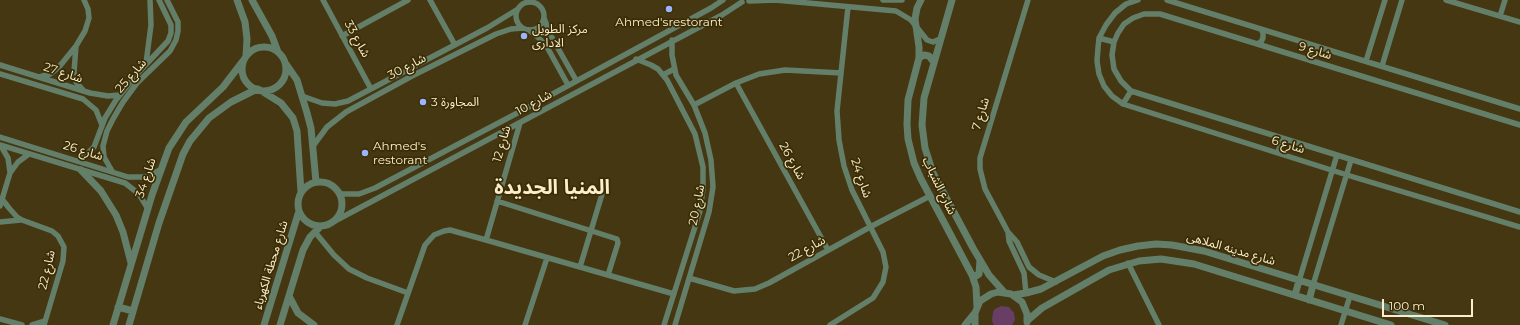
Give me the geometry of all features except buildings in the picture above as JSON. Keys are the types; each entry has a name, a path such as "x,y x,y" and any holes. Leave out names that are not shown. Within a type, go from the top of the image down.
{"street":[{"path":"39,77 50,74 59,67 76,46 85,31 89,13 84,0"},
{"path":"146,63 151,30 150,0"},
{"name":"شارع 25","path":"77,161 94,147 108,112 120,95 146,63 168,41 171,29 170,20 159,0"},
{"path":"237,0 245,22 247,39 242,73 247,83 286,108 296,124 301,192"},
{"path":"252,0 272,36 284,63 296,80 302,96 311,128 316,182"},
{"name":"شارع 33","path":"323,0 372,89"},
{"path":"342,36 408,0"},
{"path":"430,0 455,45"},
{"path":"542,0 544,18 551,36 576,80"},
{"name":"شارع 10","path":"340,194 359,194 370,191 525,109 723,0"},
{"path":"735,0 742,2 750,0 780,0 896,11 907,16 916,24 927,40 933,42 940,39"},
{"path":"883,0 899,0 896,11"},
{"name":"شارع الشباب","path":"921,0 916,13 920,58 908,100 908,134 916,167 972,275 976,287 975,325"},
{"name":"شارع الشباب","path":"952,0 926,85 922,125 925,148 933,173 980,259 993,281 1004,292"},
{"name":"شارع 7","path":"1028,0 980,158 980,174 985,189 1008,232 1017,242 1029,267 1039,276 1056,282"},
{"path":"1123,104 1131,90 1121,81 1114,69 1112,55 1114,42 1099,38 1114,13 1126,4 1138,0"},
{"name":"شارع 9","path":"1167,0 1520,109"},
{"path":"1366,62 1386,0"},
{"path":"1382,66 1402,0"},
{"path":"1446,0 1464,3 1520,22"},
{"path":"1500,16 1505,0"},
{"name":"شارع 25","path":"112,171 104,157 103,146 113,119 137,83 174,46 178,31 176,17 169,1"},
{"path":"542,8 533,2 524,2 516,13 517,22 523,28 529,30 539,38 547,47 568,85"},
{"name":"شارع 10","path":"335,221 530,118 636,59 710,21 742,2"},
{"name":"شارع 24","path":"830,325 868,302 877,293 883,282 886,267 883,252 852,190 841,153 838,111 848,7"},
{"name":"شارع 30","path":"302,96 322,103 342,103 348,101 491,26 518,9"},
{"path":"705,11 710,21"},
{"name":"شارع 9","path":"1114,42 1124,24 1133,18 1144,14 1154,13 1520,125"},
{"path":"529,30 539,27 544,18"},
{"path":"491,26 496,34"},
{"name":"شارع 30","path":"313,146 327,127 346,112 412,76 496,34 512,29 523,28"},
{"path":"1257,44 1263,38 1261,29"},
{"name":"شارع 6","path":"1099,38 1097,61 1099,74 1104,86 1112,96 1123,104 1346,175 1520,227"},
{"name":"شارع 20","path":"672,40 674,69 679,81 694,106 705,133 709,146 713,174 711,200 675,325"},
{"path":"76,46 74,72 79,86 85,92 83,99"},
{"path":"1311,61 1310,52 1315,46"},
{"path":"244,59 250,52 261,47 267,47 278,52"},
{"path":"160,50 165,56"},
{"path":"920,58 924,55 929,56 934,61"},
{"name":"شارع 34","path":"113,325 160,170 169,148 180,130 193,114 223,87 244,59"},
{"name":"شارع 20","path":"636,59 651,65 663,75 670,84 690,122 698,141 701,156 703,178 702,200 664,325"},
{"path":"129,325 159,223 183,154 190,141 209,118 231,102 258,90 274,88 284,77 284,63"},
{"name":"شارع 27","path":"0,65 85,92 102,95 120,95"},
{"path":"663,75 674,69"},
{"path":"694,106 736,83 759,74 785,70 841,73"},
{"name":"شارع 27","path":"0,74 83,99 96,110 102,124"},
{"name":"شارع 26","path":"736,83 828,250"},
{"name":"شارع 6","path":"1131,90 1520,212"},
{"path":"342,103 346,112"},
{"path":"525,109 530,118"},
{"name":"شارع 12","path":"486,240 520,123"},
{"path":"99,133 106,136"},
{"name":"شارع 26","path":"0,137 134,178 150,175 160,170"},
{"path":"1278,153 1282,138"},
{"path":"0,145 8,158 10,173"},
{"name":"شارع 26","path":"0,145 120,181 135,190 148,209"},
{"path":"0,206 10,173 18,162 29,154"},
{"path":"1295,295 1337,155"},
{"path":"1309,300 1351,160"},
{"path":"81,170 104,195 116,215 124,232 131,265"},
{"path":"120,181 122,175"},
{"path":"580,267 606,181"},
{"path":"280,325 303,250 317,229 335,221 340,215 342,208 342,201 337,189 328,183 316,182 305,187 301,192 299,198 299,211 307,222 317,229 334,255 349,269 367,278 408,294"},
{"name":"شارع 22","path":"689,278 727,290 748,291 766,284 930,196"},
{"name":"شارع 22","path":"2,198 13,213 22,220 52,231 58,236 64,247 63,261 45,323"},
{"path":"497,201 591,230 618,240 608,275"},
{"name":"شارع محطة الكهرباء","path":"264,325 299,211"},
{"name":"شارع 22","path":"0,222 22,220"},
{"path":"397,325 425,245 434,235 450,230 674,294"},
{"name":"شارع 7","path":"1008,232 1009,241 1024,273 1026,293"},
{"path":"691,240 700,242"},
{"name":"شارع مدينه الملاهى","path":"1014,295 1041,289 1103,256 1120,250 1156,244 1172,245 1204,251 1445,325"},
{"path":"524,325 547,258"},
{"path":"972,275 976,276 979,274 980,259"},
{"name":"شارع مدينه الملاهى","path":"1027,323 1042,308 1109,270 1128,263 1156,259 1183,261 1391,325"},
{"path":"1128,263 1159,325"},
{"path":"1083,267 1090,280"},
{"path":"965,325 980,302 991,294 1004,292 1014,295 1022,302 1025,307 1027,323"},
{"path":"289,296 298,314 314,325"},
{"path":"1341,325 1350,296"},
{"path":"118,307 133,311"},
{"path":"0,319 6,323 22,325"},
{"path":"32,325 45,323"}],"shaded area":[{"path":"1001,306 1009,307 1014,313 1015,320 1012,325 993,324 993,312"}],"place":[{"name":"Ahmed'srestorant","path":"669,9"},
{"name":"مركز الطويل الادارى","path":"524,36"},
{"name":"المجاورة 3","path":"423,102"},
{"name":"Ahmed's restorant","path":"365,153"}],"district":[{"name":"المنيا الجديدة","path":"552,188"}]}
